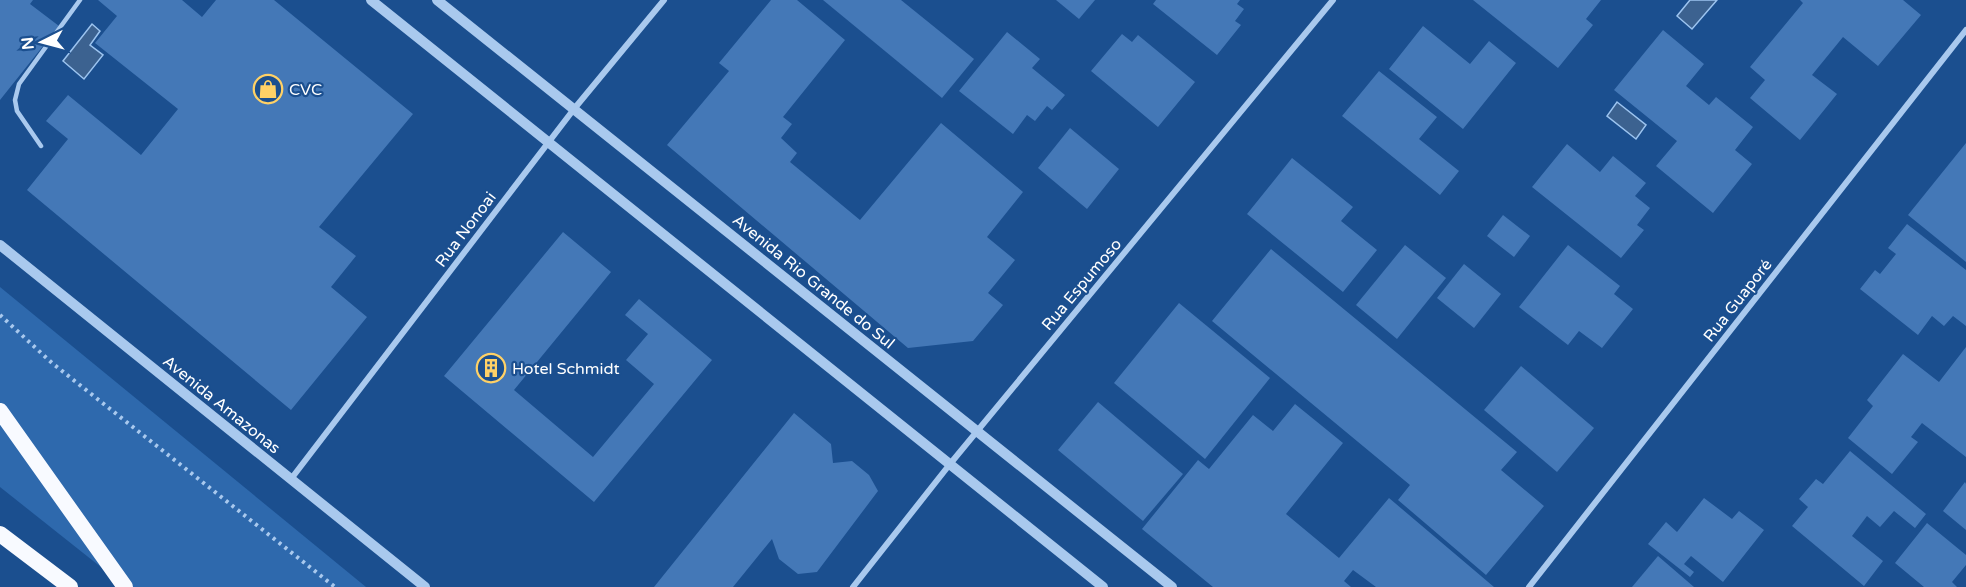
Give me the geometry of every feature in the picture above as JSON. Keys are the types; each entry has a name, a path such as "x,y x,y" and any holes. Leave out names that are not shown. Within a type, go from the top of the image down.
{"highway":[{"path":"0,411 125,587"},
{"path":"0,534 70,587"}],"street":[{"path":"371,0 1103,587"},
{"name":"Avenida Rio Grande do Sul","path":"437,0 1172,587"},
{"name":"Rua Nonoai","path":"291,479 548,142 664,0"},
{"name":"Rua Espumoso","path":"852,587 977,431 1333,0"},
{"name":"Rua Guaporé","path":"1529,587 1966,30"},
{"name":"Avenida Amazonas","path":"0,245 425,587"}],"lane":[{"path":"41,147 17,111 15,100 19,84 80,0"}],"path":[{"path":"0,315 52,363 335,587"}],"shaded area":[{"path":"1690,0 1717,0 1692,29 1677,16"},
{"path":"92,24 100,31 90,45 103,55 84,79 63,61"},
{"path":"1617,102 1646,125 1636,139 1607,116"},
{"path":"0,287 366,587 126,587 0,487"}],"building":[{"path":"0,0 33,0 30,4 59,26 0,100"},
{"path":"98,0 182,0 202,17 216,0 274,0 413,114 319,227 356,256 331,287 367,317 291,410 27,190 68,139 46,121 68,95 141,155 178,109 95,43 117,16"},
{"path":"771,0 797,0 845,40 783,117 792,124 781,138 797,153 790,162 860,220 941,123 1023,192 987,237 1015,260 988,293 1003,305 973,341 908,348 667,145 729,71 719,63"},
{"path":"823,0 901,0 974,59 942,98"},
{"path":"1056,0 1095,0 1079,19"},
{"path":"1156,0 1240,0 1237,4 1244,9 1235,21 1241,25 1217,55 1153,4"},
{"path":"1473,0 1601,0 1586,19 1593,25 1558,68"},
{"path":"1800,0 1903,0 1921,15 1878,66 1843,37 1812,75 1837,94 1800,140 1750,98 1765,80 1750,67 1803,3"},
{"path":"1423,26 1470,64 1489,41 1516,63 1463,129 1389,69"},
{"path":"1663,30 1704,64 1686,86 1709,105 1716,97 1753,127 1735,150 1752,164 1713,213 1656,166 1677,141 1614,90"},
{"path":"1007,32 1040,59 1032,68 1065,95 1052,110 1047,106 1035,121 1027,115 1013,134 959,91"},
{"path":"1122,34 1132,42 1138,35 1195,82 1158,127 1091,71"},
{"path":"1379,71 1437,117 1419,139 1459,171 1440,195 1342,116"},
{"path":"1070,128 1119,169 1087,209 1038,168"},
{"path":"1966,143 1966,262 1908,215"},
{"path":"1567,144 1600,172 1613,156 1646,183 1635,196 1650,208 1637,225 1644,230 1621,258 1532,187"},
{"path":"1292,158 1353,207 1341,221 1377,250 1343,292 1247,214"},
{"path":"1503,215 1530,236 1514,257 1487,236"},
{"path":"1907,224 1966,270 1966,326 1953,316 1944,326 1932,316 1918,335 1860,289 1875,270 1880,274 1896,254 1888,248"},
{"name":"Hotel Schmidt","path":"563,232 611,272 514,390 593,457 654,384 626,360 648,334 625,315 639,299 712,360 594,502 444,376"},
{"path":"1405,245 1446,278 1397,339 1356,305"},
{"path":"1568,245 1620,286 1614,294 1633,309 1602,348 1579,331 1568,345 1519,307"},
{"path":"1271,249 1517,452 1501,470 1544,506 1486,575 1398,500 1410,485 1212,321"},
{"path":"1464,264 1501,294 1474,328 1437,298"},
{"path":"1179,303 1270,378 1205,459 1114,383"},
{"path":"1966,347 1966,457 1922,423 1911,437 1918,442 1892,474 1848,438 1873,406 1867,400 1903,354 1939,382"},
{"path":"1521,366 1594,428 1557,472 1484,410"},
{"path":"1098,402 1183,474 1143,521 1058,450"},
{"path":"1295,404 1343,443 1286,514 1339,558 1389,498 1494,587 1376,587 1353,570 1344,581 1351,587 1213,587 1142,529 1198,460 1209,469 1253,415 1273,431"},
{"path":"794,413 831,444 833,463 852,461 869,475 878,491 817,572 798,574 779,559 772,539 733,587 654,587"},
{"path":"1850,451 1926,514 1915,528 1894,511 1880,527 1867,516 1852,536 1883,561 1864,586 1792,526 1808,507 1799,499 1816,479 1823,484"},
{"path":"1965,482 1966,484 1966,530 1943,511"},
{"path":"1704,498 1732,519 1739,511 1764,530 1723,582 1691,556 1684,564 1694,572 1690,577 1648,544 1666,522 1677,532"},
{"path":"1927,523 1966,555 1966,565 1952,582 1957,587 1924,587 1895,563"},
{"path":"1658,556 1694,587 1632,587"}],"place":[{"name":"CVC","path":"268,89"},
{"name":"Hotel Schmidt","path":"491,368"}]}
